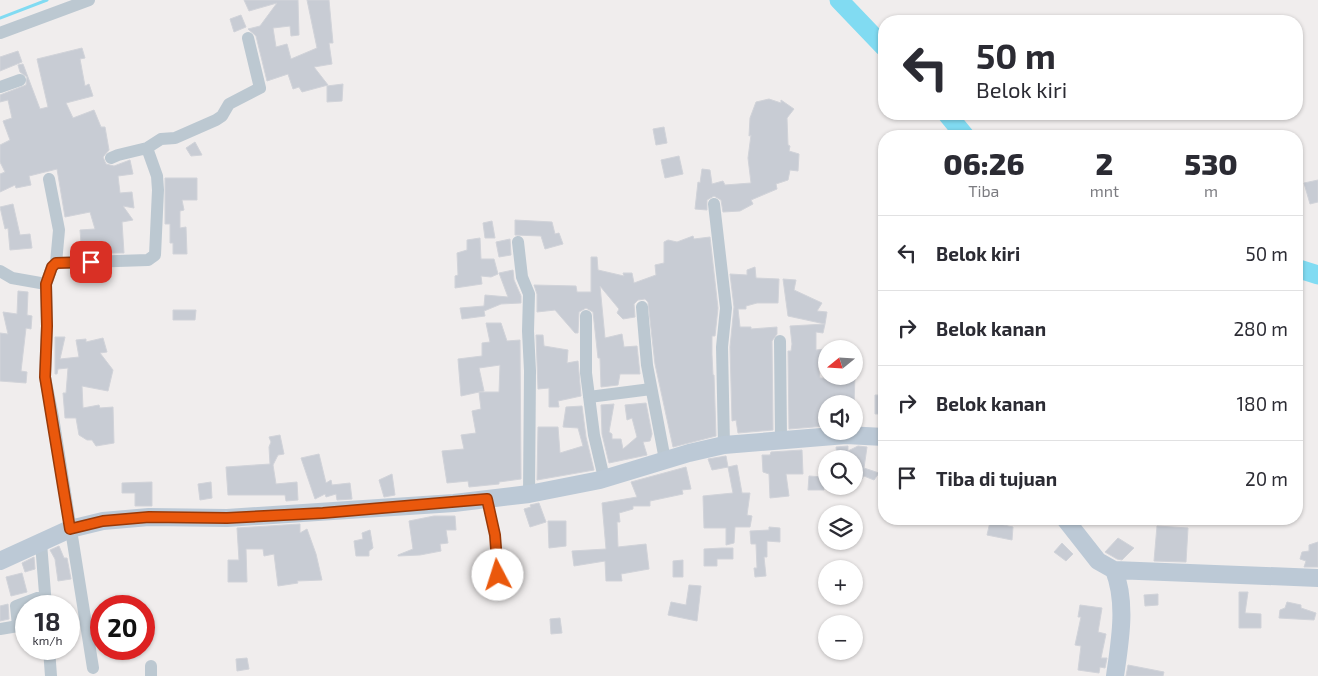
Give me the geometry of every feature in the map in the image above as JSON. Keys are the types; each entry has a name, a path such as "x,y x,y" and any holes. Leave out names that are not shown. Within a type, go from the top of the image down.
{"street":[{"path":"0,33 89,0"},
{"path":"111,158 148,148 161,140 175,138 216,120 222,116 229,104 260,88 248,38"},
{"path":"0,87 20,80"},
{"path":"56,263 126,261 154,258 158,190 157,176 148,148"},
{"path":"49,179 58,230 56,263 52,267 46,284 46,386 53,417 92,668"},
{"path":"714,204 726,308 722,347 724,445"},
{"path":"518,242 522,276 529,294 529,494"},
{"path":"0,271 12,278 46,284"},
{"path":"642,307 651,389 665,460"},
{"path":"586,316 586,373 594,435 604,478"},
{"path":"780,341 781,439"},
{"path":"589,397 651,389"},
{"path":"0,561 70,529 103,521 149,517 227,518 323,513 487,499 529,494 604,478 724,445 846,435 878,437"},
{"path":"1069,525 1098,561 1114,570 1318,578"},
{"path":"41,543 45,595"},
{"path":"1114,570 1122,600 1115,676"},
{"path":"0,629 15,626"},
{"path":"50,660 51,676"}],"lane":[{"path":"487,499 495,535 498,575"}],"building":[{"path":"244,0 298,0 299,35 291,36 290,26 273,28 276,47 287,44 291,59 317,48 307,0 329,0 333,43 329,43 332,64 314,67 328,85 302,92 299,87 293,89 288,74 267,81 256,36 248,29 260,26 277,3 249,11"},
{"path":"241,15 246,27 234,32 230,19"},
{"path":"82,48 85,58 80,59 85,86 89,84 93,96 66,103 73,118 94,110 101,127 105,127 109,150 103,157 106,164 114,166 130,160 133,174 118,176 120,193 132,192 134,208 123,206 133,220 122,222 124,253 101,253 99,241 81,243 80,230 95,229 90,212 65,217 57,169 29,176 31,185 16,188 15,185 0,192 0,174 5,172 0,162 0,145 10,140 3,121 12,118 8,100 0,102 0,95 26,85 27,77 20,72 18,65 23,64 40,109 48,107 37,59"},
{"path":"18,51 22,62 0,71 0,57"},
{"path":"343,84 342,101 327,102 327,86"},
{"path":"769,99 781,103 781,100 794,109 787,118 788,145 790,146 789,151 799,154 798,171 790,170 788,180 776,184 777,189 751,200 753,204 740,211 723,212 721,200 714,196 707,200 707,210 695,209 698,182 700,183 702,169 710,170 712,184 723,181 725,185 751,183 748,158 751,135 749,136 750,118 756,102"},
{"path":"664,127 667,143 656,145 653,129"},
{"path":"195,142 202,155 191,156 186,148"},
{"path":"679,156 683,174 665,178 661,160"},
{"path":"165,178 197,178 197,200 182,200 184,210 180,211 180,228 186,227 187,254 173,254 173,243 170,243 170,224 165,224"},
{"path":"1318,180 1318,202 1310,204 1304,183"},
{"path":"13,204 20,235 30,234 32,248 10,250 8,228 5,229 0,207"},
{"path":"515,220 552,222 555,234 559,233 563,244 545,249 541,236 515,235"},
{"path":"492,221 495,238 485,238 483,223"},
{"path":"693,236 694,239 710,237 718,308 715,336 712,336 716,436 673,447 655,364 648,302 645,299 638,300 634,304 635,317 623,319 617,313 619,309 600,286 605,338 622,334 624,347 637,346 640,374 620,374 618,385 601,387 600,358 598,358 593,312 586,308 579,312 578,333 575,333 555,310 537,312 537,294 534,285 576,286 577,292 591,292 591,257 597,257 598,270 624,276 623,273 632,273 634,283 656,275 655,265 664,263 664,242 668,240 677,242"},
{"path":"480,238 481,259 494,259 498,274 491,277 481,276 482,284 455,288 455,276 458,275 457,253 467,250 467,240"},
{"path":"510,239 511,255 499,257 496,242"},
{"path":"755,267 756,278 779,279 778,303 757,303 746,306 746,309 738,309 740,327 751,327 751,329 777,327 777,334 772,341 773,430 738,433 736,420 732,421 730,347 734,307 730,274 747,275 747,270"},
{"path":"513,270 514,280 521,296 521,303 501,304 484,311 485,316 462,319 460,308 484,306 485,295 508,297 499,273"},
{"path":"783,279 796,280 794,290 822,303 817,311 827,312 825,324 788,316"},
{"path":"18,291 28,292 27,315 32,316 31,329 26,328 21,371 27,372 26,383 0,381 0,333 8,334 3,312 17,314"},
{"path":"173,310 196,310 195,320 173,320"},
{"path":"486,323 501,323 507,341 520,340 521,479 499,482 499,484 469,487 468,481 447,483 442,451 464,449 461,435 476,433 472,411 481,409 479,392 461,396 458,359 482,356 482,343 490,342","holes":["500,365 499,392 479,392 484,391 479,368"]},
{"path":"825,324 823,333 816,332 818,385 855,385 854,395 818,395 818,427 789,429 788,351 791,351 792,344 790,326"},
{"path":"536,335 543,335 544,346 568,350 567,363 578,361 581,396 558,401 559,407 549,407 549,388 538,389"},
{"path":"55,337 65,337 60,359 79,357 76,340 86,339 86,342 103,338 107,352 100,353 113,370 108,391 82,386 83,408 99,405 100,408 113,407 114,443 96,446 92,440 87,440 79,435 76,418 65,418 63,393 66,393 68,368 58,369 57,374 55,374"},
{"path":"875,395 878,395 878,414 875,414"},
{"path":"646,403 652,434 650,441 643,442 647,455 609,463 602,434 601,405 614,404 609,432 612,434 612,439 621,439 623,449 637,437 632,418 627,420 625,405"},
{"path":"582,406 586,437 594,470 537,480 538,427 558,427 560,453 583,446 578,428 563,427 566,407"},
{"path":"280,435 284,454 278,455 273,465 276,484 297,482 298,500 286,501 285,495 228,495 226,467 270,464 269,447 271,442 269,437"},
{"path":"848,446 848,450 836,450 836,447"},
{"path":"858,446 867,447 864,468 878,473 874,480 864,476 863,477 863,450 850,450"},
{"path":"802,450 803,474 786,474 789,496 770,498 769,474 763,472 762,455 770,455 771,452"},
{"path":"319,454 326,483 331,480 332,485 350,483 352,499 337,500 336,494 326,497 325,494 315,499 301,458"},
{"path":"726,456 728,467 712,470 708,459"},
{"path":"737,465 742,493 750,493 747,515 752,516 750,527 735,527 734,543 726,545 726,528 704,528 703,496 733,493 728,467"},
{"path":"686,467 691,489 682,490 683,494 650,501 650,506 633,506 633,509 619,513 620,522 617,522 618,547 646,544 649,569 621,574 622,581 606,581 605,561 574,566 572,551 606,549 602,503 637,497 631,482"},
{"path":"392,474 395,495 384,497 379,480"},
{"path":"809,476 818,477 818,490 808,490"},
{"path":"152,482 152,506 135,506 135,493 122,493 122,483"},
{"path":"211,482 212,498 200,500 198,484"},
{"path":"539,503 546,522 530,527 524,509"},
{"path":"434,516 455,516 456,530 446,530 448,543 440,544 441,551 420,555 398,556 413,549 409,521"},
{"path":"548,521 566,521 566,546 549,548"},
{"path":"300,524 300,533 307,529 316,554 322,580 297,581 298,583 278,586 274,554 264,556 263,549 246,549 247,582 228,582 228,560 239,560 237,528"},
{"path":"989,525 1013,527 1012,540 987,535"},
{"path":"1157,526 1188,528 1186,562 1154,561"},
{"path":"769,527 780,528 780,542 767,541 767,557 764,557 766,576 755,577 754,568 757,568 756,544 751,544 750,531 769,530"},
{"path":"370,530 373,548 369,551 369,556 356,556 354,541 363,539 362,533"},
{"path":"1118,538 1134,548 1122,560 1105,552"},
{"path":"1318,542 1318,567 1304,567 1306,561 1300,559 1302,552 1309,551 1309,545"},
{"path":"1062,543 1073,554 1066,561 1054,552"},
{"path":"59,546 64,558 67,558 71,579 58,581 55,559 50,550"},
{"path":"733,548 733,559 717,559 717,566 704,566 704,549"},
{"path":"34,557 35,569 25,572 22,563"},
{"path":"683,560 683,577 673,577 673,561"},
{"path":"22,573 27,592 11,596 6,577"},
{"path":"689,585 701,586 697,621 668,615 671,602 686,605"},
{"path":"1239,592 1248,592 1245,613 1261,614 1261,628 1239,628"},
{"path":"1158,594 1158,605 1145,606 1144,595"},
{"path":"1287,602 1301,605 1301,608 1316,613 1314,620 1279,618 1280,610 1285,608"},
{"path":"8,604 9,619 0,621 0,606"},
{"path":"1080,605 1102,608 1098,632 1106,634 1101,658 1107,658 1105,668 1100,667 1099,673 1078,670 1081,646 1075,645 1081,617 1078,617"},
{"path":"560,618 562,633 551,634 550,619"},
{"path":"247,658 249,669 237,671 236,659"},
{"path":"1128,665 1164,672 1163,676 1126,676"}],"waterway":[{"path":"0,18 47,0"},
{"path":"839,0 878,41"},
{"path":"952,120 960,130"},
{"path":"1303,270 1318,275"}],"route":[{"path":"91,262 56,263 52,267 46,284 45,377 70,529 103,521 149,517 227,518 323,513 487,499 495,535 498,575"}]}
